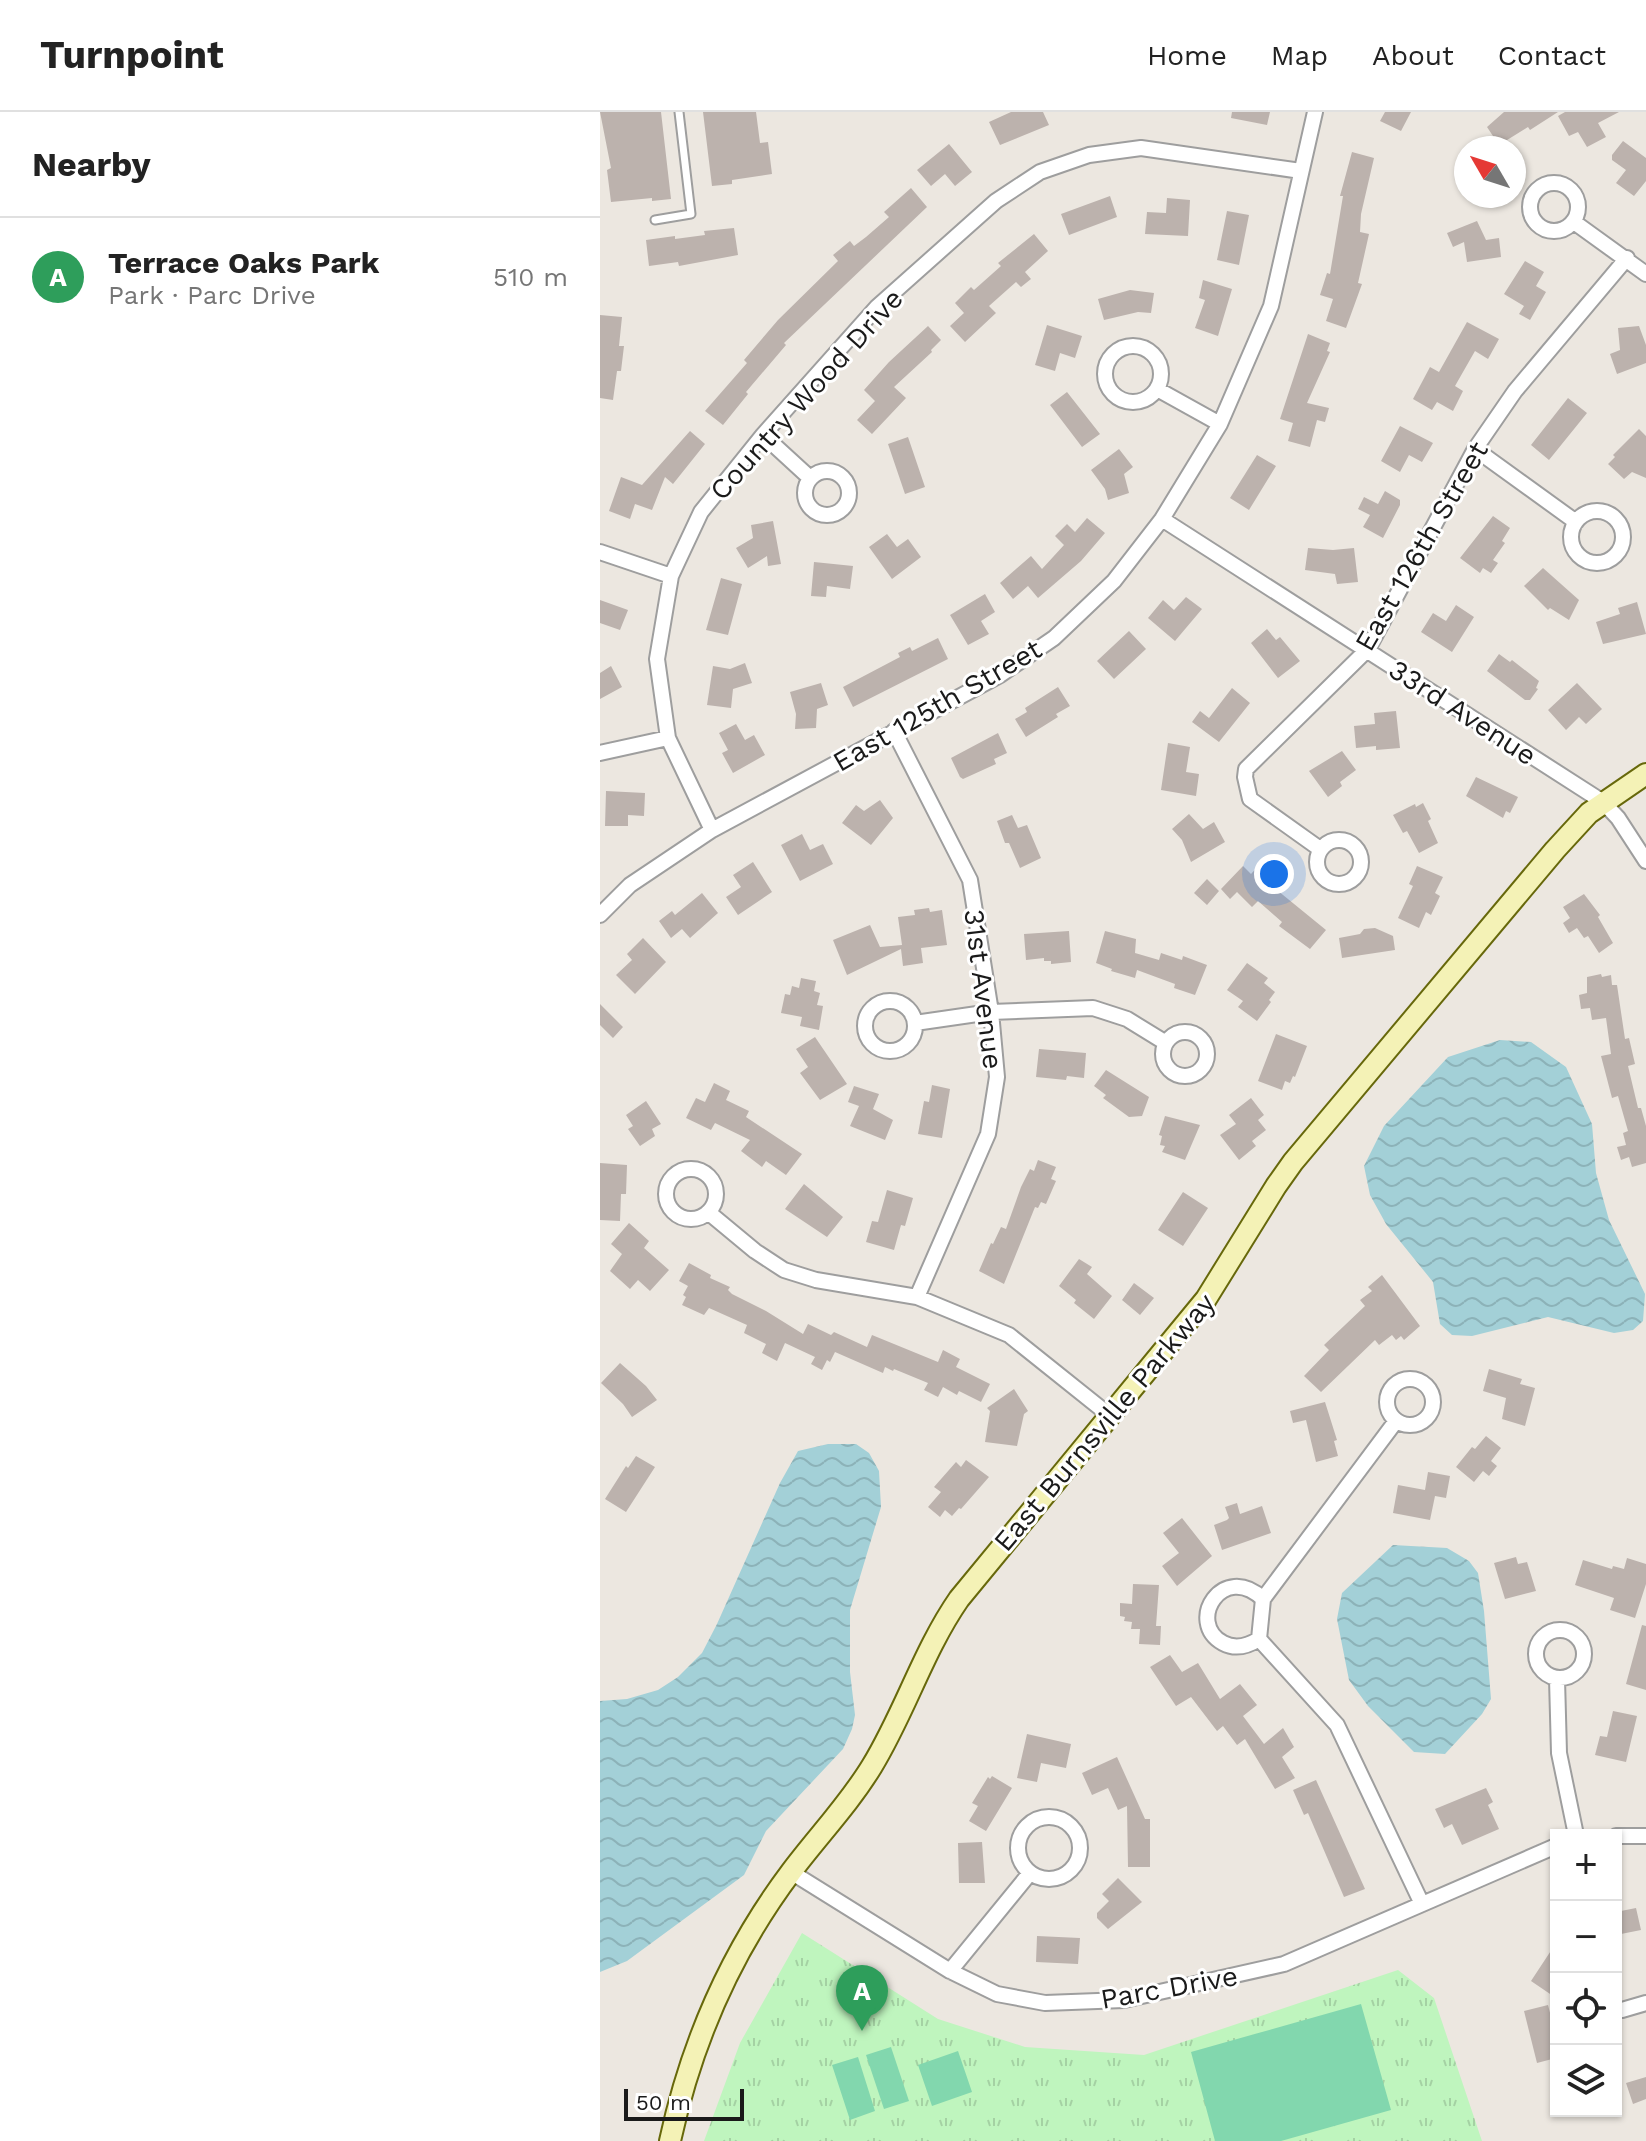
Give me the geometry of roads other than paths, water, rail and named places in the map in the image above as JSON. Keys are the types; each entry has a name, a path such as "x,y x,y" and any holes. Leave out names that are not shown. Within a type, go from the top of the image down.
{"street":[{"name":"East 125th Street","path":"600,915 630,885 712,830 1000,675 1054,638 1114,581 1162,519 1220,424 1271,306 1315,112"},
{"name":"Country Wood Drive","path":"712,830 668,738 657,659 671,576 701,512 763,435 877,307 996,201 1040,172 1089,155 1141,148 1301,171"},
{"path":"1574,222 1646,274"},
{"name":"East 126th Street","path":"1320,849 1250,799 1246,769 1368,649 1475,449 1515,391 1627,258"},
{"path":"1157,389 1220,424"},
{"path":"763,435 810,478"},
{"path":"1475,449 1576,522"},
{"name":"33rd Avenue","path":"1162,519 1603,802 1618,818 1646,861"},
{"path":"600,552 671,576"},
{"name":"31st Avenue","path":"894,731 970,880 991,1012 997,1077 988,1134 917,1297"},
{"path":"600,753 668,738"},
{"name":"East Burnsville Parkway","path":"670,2141 680,2096 717,1996 753,1928 791,1872 874,1764 932,1641 959,1599 1214,1288 1263,1205 1293,1162 1555,850 1589,813 1646,774"},
{"path":"915,1023 991,1012 1093,1008 1127,1019 1166,1043"},
{"path":"708,1212 755,1251 784,1270 816,1280 917,1297 1009,1335 1109,1415"},
{"path":"1396,1421 1263,1599 1259,1639 1337,1725 1422,1904"},
{"path":"1259,1639 1249,1646 1225,1644 1215,1637 1207,1613 1219,1592 1231,1587 1243,1586 1263,1599"},
{"path":"1557,1679 1559,1753 1575,1829"},
{"path":"1045,1817 1068,1823 1080,1844 1074,1867 1065,1875 1053,1879 1030,1873 1018,1853 1024,1830 1033,1821 1045,1817"},
{"path":"1622,1836 1646,1836"},
{"name":"Parc Drive","path":"791,1872 950,1971 997,1994 1045,2003 1124,2000 1284,1964 1550,1849"},
{"path":"950,1971 1030,1873"},
{"path":"1622,2010 1646,2003"}],"lane":[{"path":"655,220 691,214 679,112"}],"water":[{"path":"1500,1040 1531,1042 1566,1067 1592,1124 1596,1173 1609,1220 1645,1294 1643,1321 1633,1330 1614,1333 1548,1317 1472,1336 1452,1335 1440,1324 1433,1282 1386,1224 1370,1195 1364,1166 1384,1126 1448,1057"},
{"path":"828,1444 856,1444 869,1453 879,1471 881,1507 850,1610 850,1672 855,1715 852,1729 843,1749 766,1831 744,1875 627,1961 600,1972 600,1701 627,1699 658,1690 678,1677 702,1653 780,1483 798,1451"},
{"path":"1393,1545 1447,1548 1469,1561 1478,1573 1491,1699 1482,1714 1445,1754 1414,1752 1368,1706 1349,1680 1337,1619 1342,1593"}],"place":[{"name":"Terrace Oaks Park","path":"862,2031"}]}
